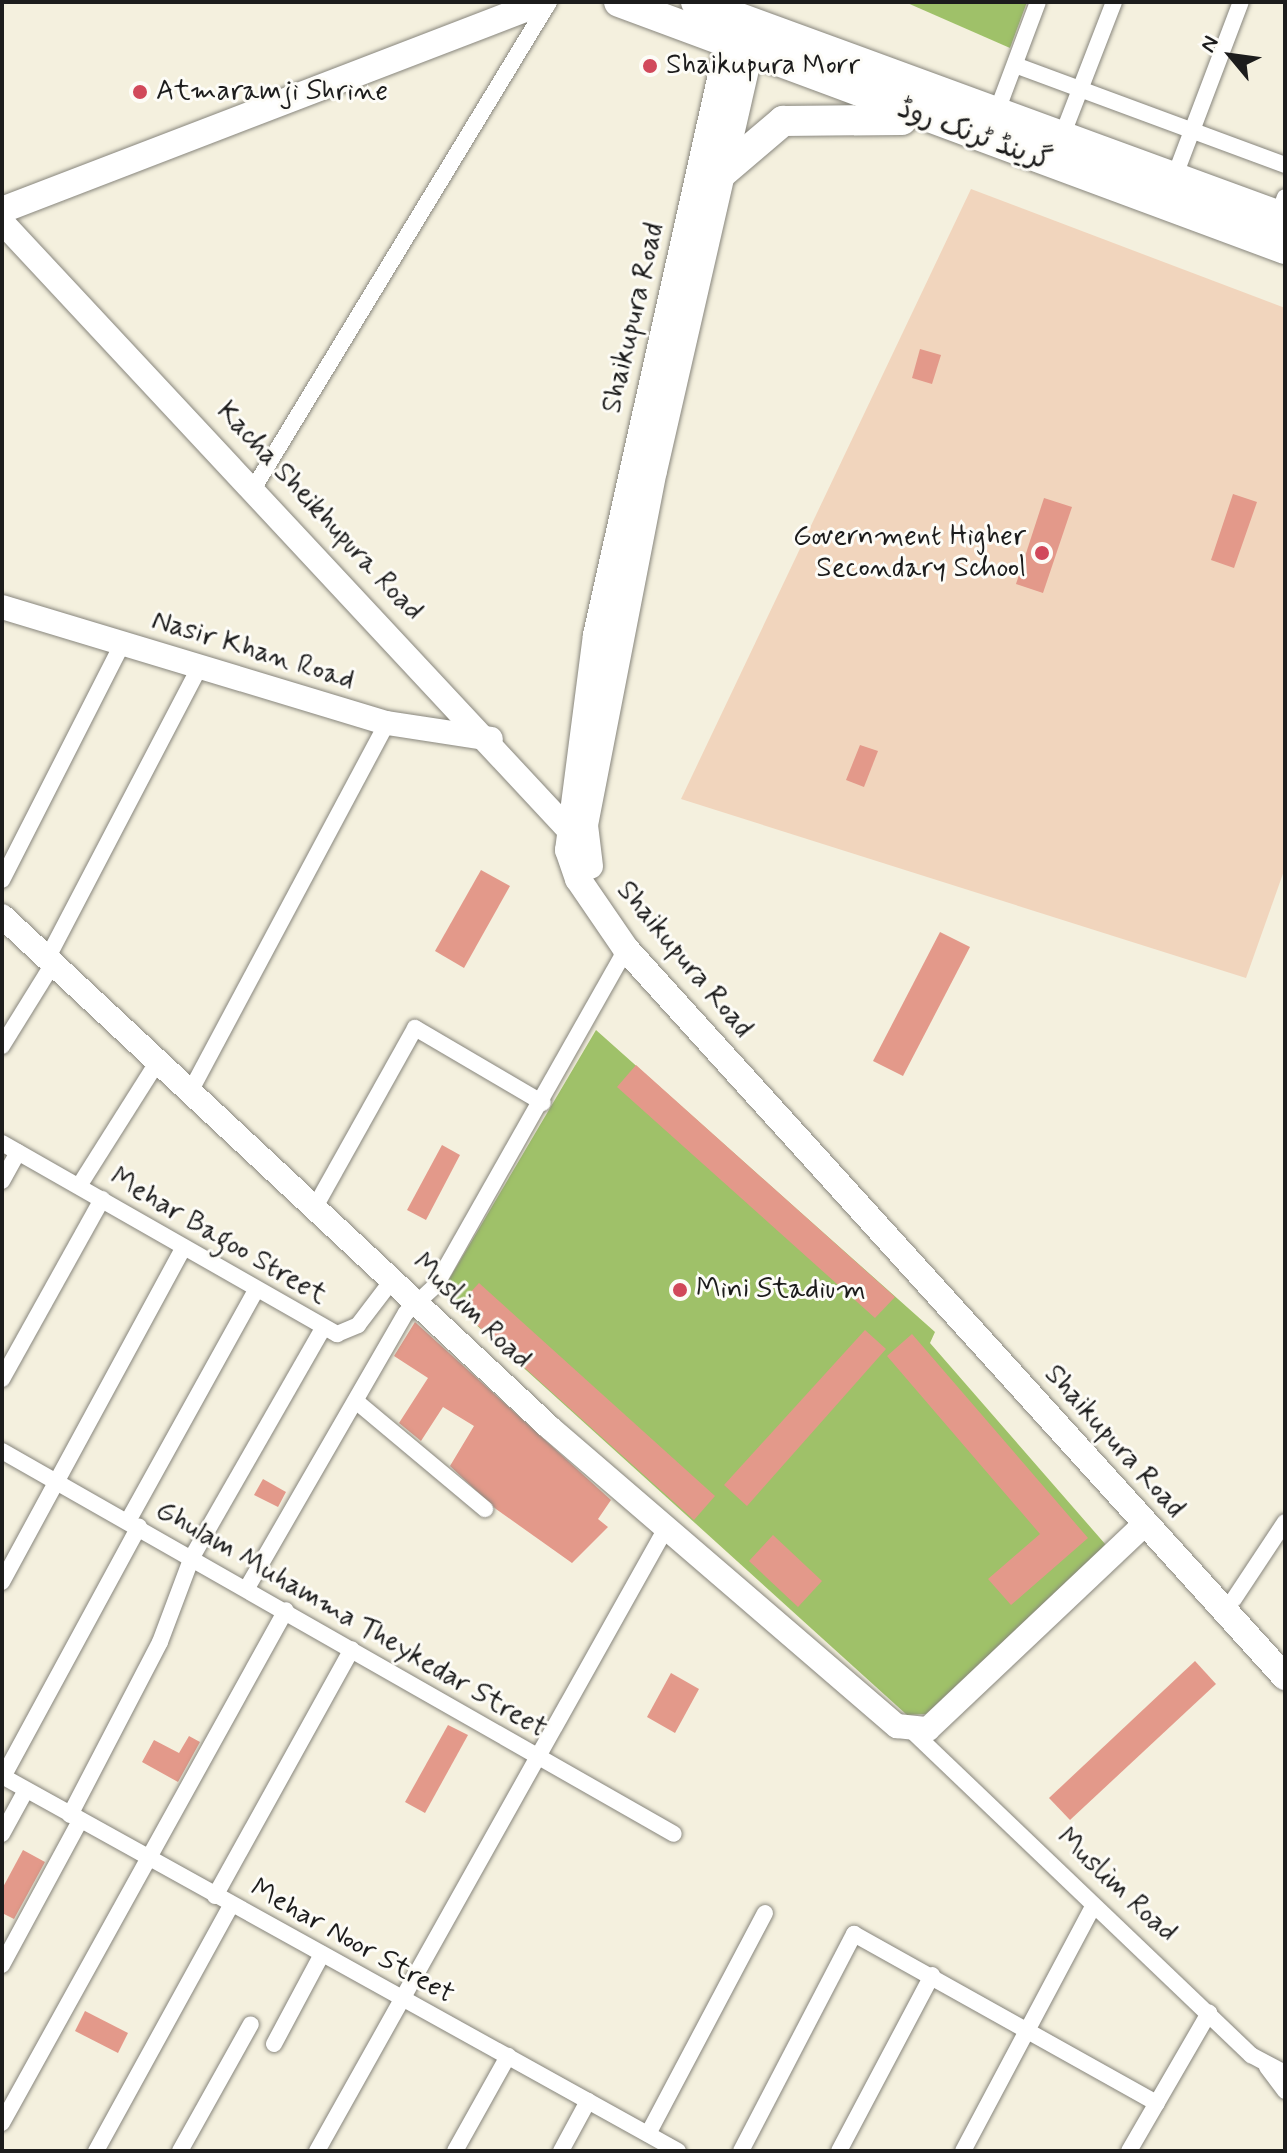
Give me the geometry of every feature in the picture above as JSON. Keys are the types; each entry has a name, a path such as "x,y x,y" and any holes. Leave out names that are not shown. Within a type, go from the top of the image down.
{"highway":[{"name":"گرینڈ ٹرنک روڈ","path":"619,2 961,132 1285,249"},
{"name":"گرینڈ ٹرنک روڈ","path":"710,5 1174,178 1283,210"},
{"path":"961,132 984,107"},
{"path":"723,172 783,121 816,115 932,121"}],"main road":[{"path":"2,210 543,2"},
{"name":"Shaikupura Road","path":"739,47 723,172 654,471 585,849 592,872 638,939 1285,1654"},
{"name":"Shaikupura Road","path":"739,47 596,635 566,826 578,879 626,949 1285,1677"}],"street":[{"path":"255,486 549,2"},
{"path":"984,107 1015,65 1038,2"},
{"path":"1062,136 1114,2"},
{"path":"1174,178 1241,2"},
{"path":"1015,65 1191,134 1285,165"},
{"name":"Kacha Sheikhupura Road","path":"2,222 491,739 585,849"},
{"name":"Nasir Khan Road","path":"2,607 387,723 491,739"},
{"path":"2,880 123,643"},
{"path":"2,1046 51,960 200,666"},
{"path":"190,1092 387,723"},
{"name":"Muslim Road","path":"2,916 393,1279 415,1303 883,1718 913,1732 1093,1906 1267,2067 1285,2073"},
{"path":"247,1588 415,1303 436,1285 543,1103 626,949"},
{"path":"315,1207 415,1028 543,1103"},
{"path":"79,1186 158,1061"},
{"name":"Mehar Bagoo Street","path":"2,1143 323,1328 352,1330 393,1279"},
{"path":"2,1181 18,1152"},
{"path":"2,1379 102,1199"},
{"path":"2,1582 184,1247"},
{"path":"2,1777 256,1290"},
{"path":"2,1965 160,1642 192,1557 323,1328"},
{"path":"357,1402 485,1509"},
{"name":"Ghulam Muhamma Theykedar Street","path":"2,1451 286,1610 674,1834"},
{"path":"1234,1599 1285,1522"},
{"path":"913,1732 942,1717 1145,1524"},
{"path":"317,2151 535,1756 666,1528"},
{"path":"2,2123 286,1610"},
{"path":"215,1896 352,1649"},
{"name":"Mehar Noor Street","path":"2,1777 673,2150"},
{"path":"2,1834 26,1790"},
{"path":"96,2151 231,1905"},
{"path":"963,2151 1030,2030 1093,1906"},
{"path":"648,2134 765,1913"},
{"path":"741,2151 854,1934 1157,2103"},
{"path":"274,2044 322,1954"},
{"path":"839,2151 932,1975"},
{"path":"1129,2151 1209,2013"},
{"path":"180,2151 251,2024"},
{"path":"455,2151 508,2056"},
{"path":"1267,2067 1285,2091"},
{"path":"561,2151 588,2101"}],"shaded area":[{"name":"Government Higher Secondary School","path":"971,189 1285,308 1285,868 1246,978 681,799"}],"green space":[{"path":"905,2 1027,2 1010,48"},
{"path":"596,1030 935,1332 930,1343 1106,1545 926,1714 907,1715 441,1293"}],"building":[{"path":"920,349 941,355 932,384 912,378"},
{"path":"1233,494 1257,502 1234,568 1211,560"},
{"path":"1044,498 1072,507 1043,593 1016,584"},
{"path":"860,745 878,751 864,787 846,780"},
{"path":"481,870 510,886 464,968 435,951"},
{"path":"940,932 970,947 903,1076 873,1061"},
{"path":"636,1065 895,1297 875,1318 617,1087"},
{"path":"442,1145 460,1155 426,1220 407,1210"},
{"path":"479,1283 715,1496 694,1520 457,1307"},
{"path":"415,1322 611,1500 598,1519 608,1527 572,1563 496,1509 450,1466 474,1426 443,1407 421,1441 399,1423 428,1378 394,1356"},
{"path":"865,1330 886,1349 747,1506 724,1485"},
{"path":"912,1334 1088,1538 1011,1605 988,1579 1040,1534 887,1356"},
{"path":"263,1479 286,1492 278,1507 254,1495"},
{"path":"773,1535 822,1581 798,1607 749,1561"},
{"path":"1195,1661 1216,1684 1070,1820 1049,1798"},
{"path":"671,1673 699,1689 675,1733 647,1717"},
{"path":"448,1725 468,1735 425,1813 405,1802"},
{"path":"189,1736 200,1742 178,1782 142,1762 154,1740 179,1753"},
{"path":"23,1850 45,1862 14,1919 2,1913 2,1889"},
{"path":"85,2011 128,2033 118,2053 75,2031"}],"place":[{"name":"Shaikupura Morr","path":"650,66"},
{"name":"Atmaramji Shrine","path":"140,92"},
{"name":"Government Higher Secondary School","path":"1042,553"},
{"name":"Mini Stadium","path":"680,1290"}]}
